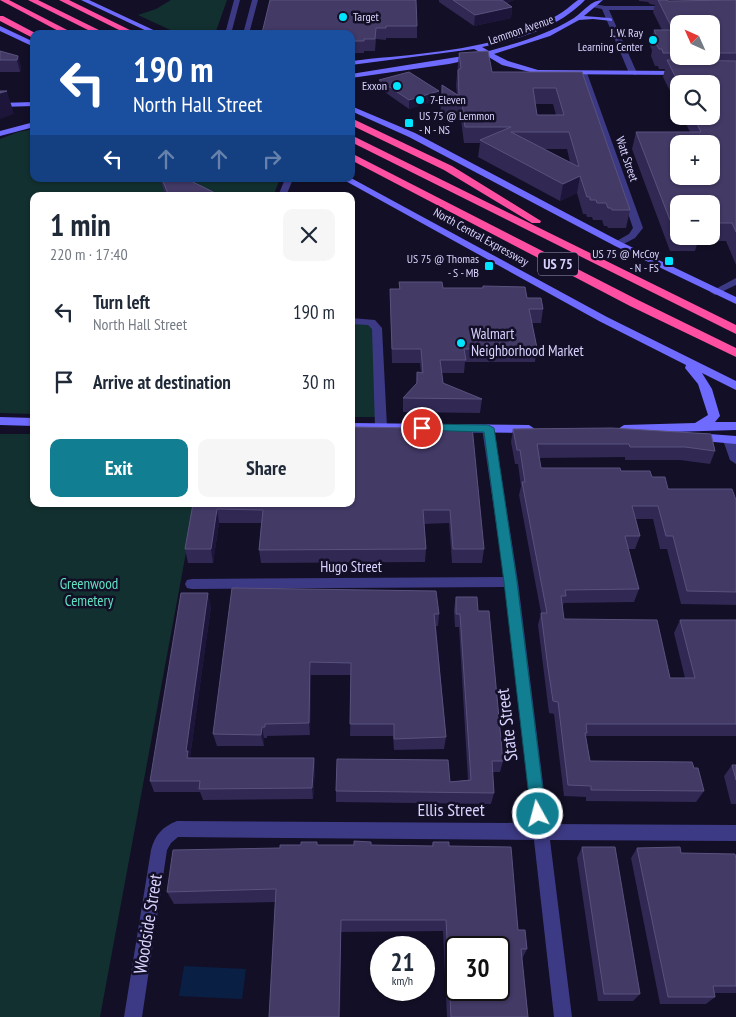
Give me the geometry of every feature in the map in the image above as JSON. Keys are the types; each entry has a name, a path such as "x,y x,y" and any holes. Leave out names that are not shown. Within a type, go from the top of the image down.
{"highway":[{"path":"3,0 63,30"},
{"path":"32,0 95,30"},
{"path":"63,0 126,30"},
{"path":"0,18 30,33"},
{"path":"355,123 413,150 535,219 544,235"},
{"name":"North Central Expressway","path":"355,140 736,330"},
{"name":"North Central Expressway","path":"355,158 612,292 736,353"},
{"path":"355,168 383,171"}],"main road":[{"path":"84,0 150,30"},
{"name":"Lemmon Avenue","path":"355,76 487,54 532,40 566,26 578,18 593,3 600,0"},
{"path":"566,26 566,20 582,8 581,1"},
{"name":"Lemmon Avenue","path":"355,63 476,46 516,36 562,16 581,1"},
{"path":"578,18 610,20"},
{"path":"0,28 30,43"},
{"path":"476,46 505,63 521,69 538,72 693,73"},
{"path":"0,105 30,104"},
{"path":"20,105 30,107"},
{"path":"355,110 412,135 618,244 736,301"},
{"path":"0,134 30,124"},
{"name":"North Central Expressway","path":"352,182 594,314 736,386"},
{"path":"614,429 662,430 706,423 714,416 705,384 700,376 674,355"},
{"path":"0,421 30,422"},
{"path":"697,425 736,426"},
{"path":"355,427 538,429"},
{"path":"662,430 699,438 733,440"}],"street":[{"path":"593,3 605,8 681,8"},
{"path":"229,30 235,4 254,4 247,30"},
{"path":"605,8 633,73"},
{"name":"Watt Street","path":"583,73 638,228 632,236 618,244"},
{"path":"715,292 736,282"},
{"path":"355,321 372,322 377,328 381,428"},
{"name":"State Street","path":"488,428 510,582 562,1017"},
{"path":"733,440 736,460"},
{"name":"Hugo Street","path":"192,584 510,582"},
{"name":"Ellis Street","path":"168,834 184,829 736,833"},
{"name":"Woodside Street","path":"133,1017 159,850 161,841 168,834"}],"green space":[{"path":"171,0 227,0 216,30 170,30 138,15 156,9"},
{"path":"30,130 30,182 279,182 275,192 30,192 30,414 0,413 0,139"},
{"path":"364,323 373,328 377,417 355,417 355,324"},
{"name":"Greenwood Cemetery","path":"0,434 30,434 30,507 194,507 100,1017 0,1017"}],"water":[{"path":"184,966 246,969 242,999 179,996"}],"building":[{"name":"Target","path":"270,0 416,0 417,26 386,26 386,28 376,28 375,39 355,41 355,30 263,30"},
{"path":"453,0 502,0 512,7 475,15"},
{"path":"658,0 736,0 736,53 720,53 720,15 670,15 670,24"},
{"path":"654,30 670,30 670,53 663,53 662,49 659,49 654,40 657,37"},
{"path":"0,51 18,56 17,60 0,60"},
{"path":"488,51 492,72 582,72 630,210 612,210 608,208 606,203 597,203 596,200 590,200 590,197 587,197 580,176 563,184 480,140 511,127 465,127 462,103 442,102 442,85 459,96 458,70 461,68 459,53","holes":["533,88 556,88 564,115 537,115","511,132 569,132 579,166 577,166"]},
{"path":"667,60 670,60 670,65 720,65 720,61 736,61 736,232 732,223 720,223 720,195 670,195 670,220 636,132 701,132 698,125 720,125 720,75 674,75"},
{"path":"409,72 439,91 409,100 379,80"},
{"path":"163,182 193,182 213,192 167,192"},
{"name":"Walmart Neighborhood Market","path":"399,282 442,282 443,288 483,288 483,286 525,287 527,298 541,298 543,309 529,309 537,348 464,349 466,360 440,360 443,383 482,399 403,398 417,383 417,372 423,373 421,349 392,349 390,289 400,289"},
{"path":"472,426 484,549 453,549 450,510 423,510 426,549 259,550 263,510 217,509 211,549 185,549 192,507 355,507 355,427 419,428"},
{"path":"612,428 711,434 715,451 685,447 630,447 629,444 537,444 541,468 620,468 621,471 650,471 652,477 665,477 668,489 732,489 736,500 736,592 687,591 673,536 666,536 658,506 632,506 640,536 625,536 639,589 565,590 566,596 561,596 564,619 657,620 670,678 695,678 680,620 736,620 736,724 586,724 587,733 585,733 590,761 692,762 694,768 698,768 704,791 591,790 591,786 568,785 558,702 553,701 541,613 547,613 522,482 525,482 520,450 517,450 513,429"},
{"path":"232,588 436,591 439,614 434,614 446,737 394,739 394,724 350,724 351,663 310,662 309,723 265,724 265,727 262,727 261,735 213,734"},
{"path":"181,593 208,593 186,751 188,751 187,758 314,758 312,788 199,789 200,781 150,781"},
{"path":"456,597 477,597 478,611 489,611 503,761 492,761 494,793 336,791 337,759 448,760 450,782 471,780 460,614 456,614"},
{"path":"732,765 736,765 736,780"},
{"path":"354,841 371,842 371,845 433,846 433,842 449,842 449,846 511,847 518,930 525,930 527,949 521,949 528,1017 451,1017 450,1001 510,1001 510,936 447,936 446,920 341,920 339,1017 269,1017 276,889 167,892 173,850 280,848 280,845 301,845 301,842 317,842 317,845 354,845"},
{"path":"582,847 615,847 640,994 604,994"},
{"path":"680,847 681,853 735,854 736,986 713,986 715,997 668,997 637,848"}],"place":[{"name":"Target","path":"343,17"},
{"name":"J. W. Ray Learning Center","path":"653,40"},
{"name":"Exxon","path":"397,86"},
{"name":"7-Eleven","path":"420,100"},
{"name":"US 75 @ Lemmon - N - NS","path":"409,123"},
{"name":"US 75 @ McCoy - N - FS","path":"669,261"},
{"name":"US 75 @ Thomas - S - MB","path":"489,266"},
{"name":"Walmart Neighborhood Market","path":"461,343"}],"route":[{"path":"422,428 488,428 510,582 538,814"}]}
